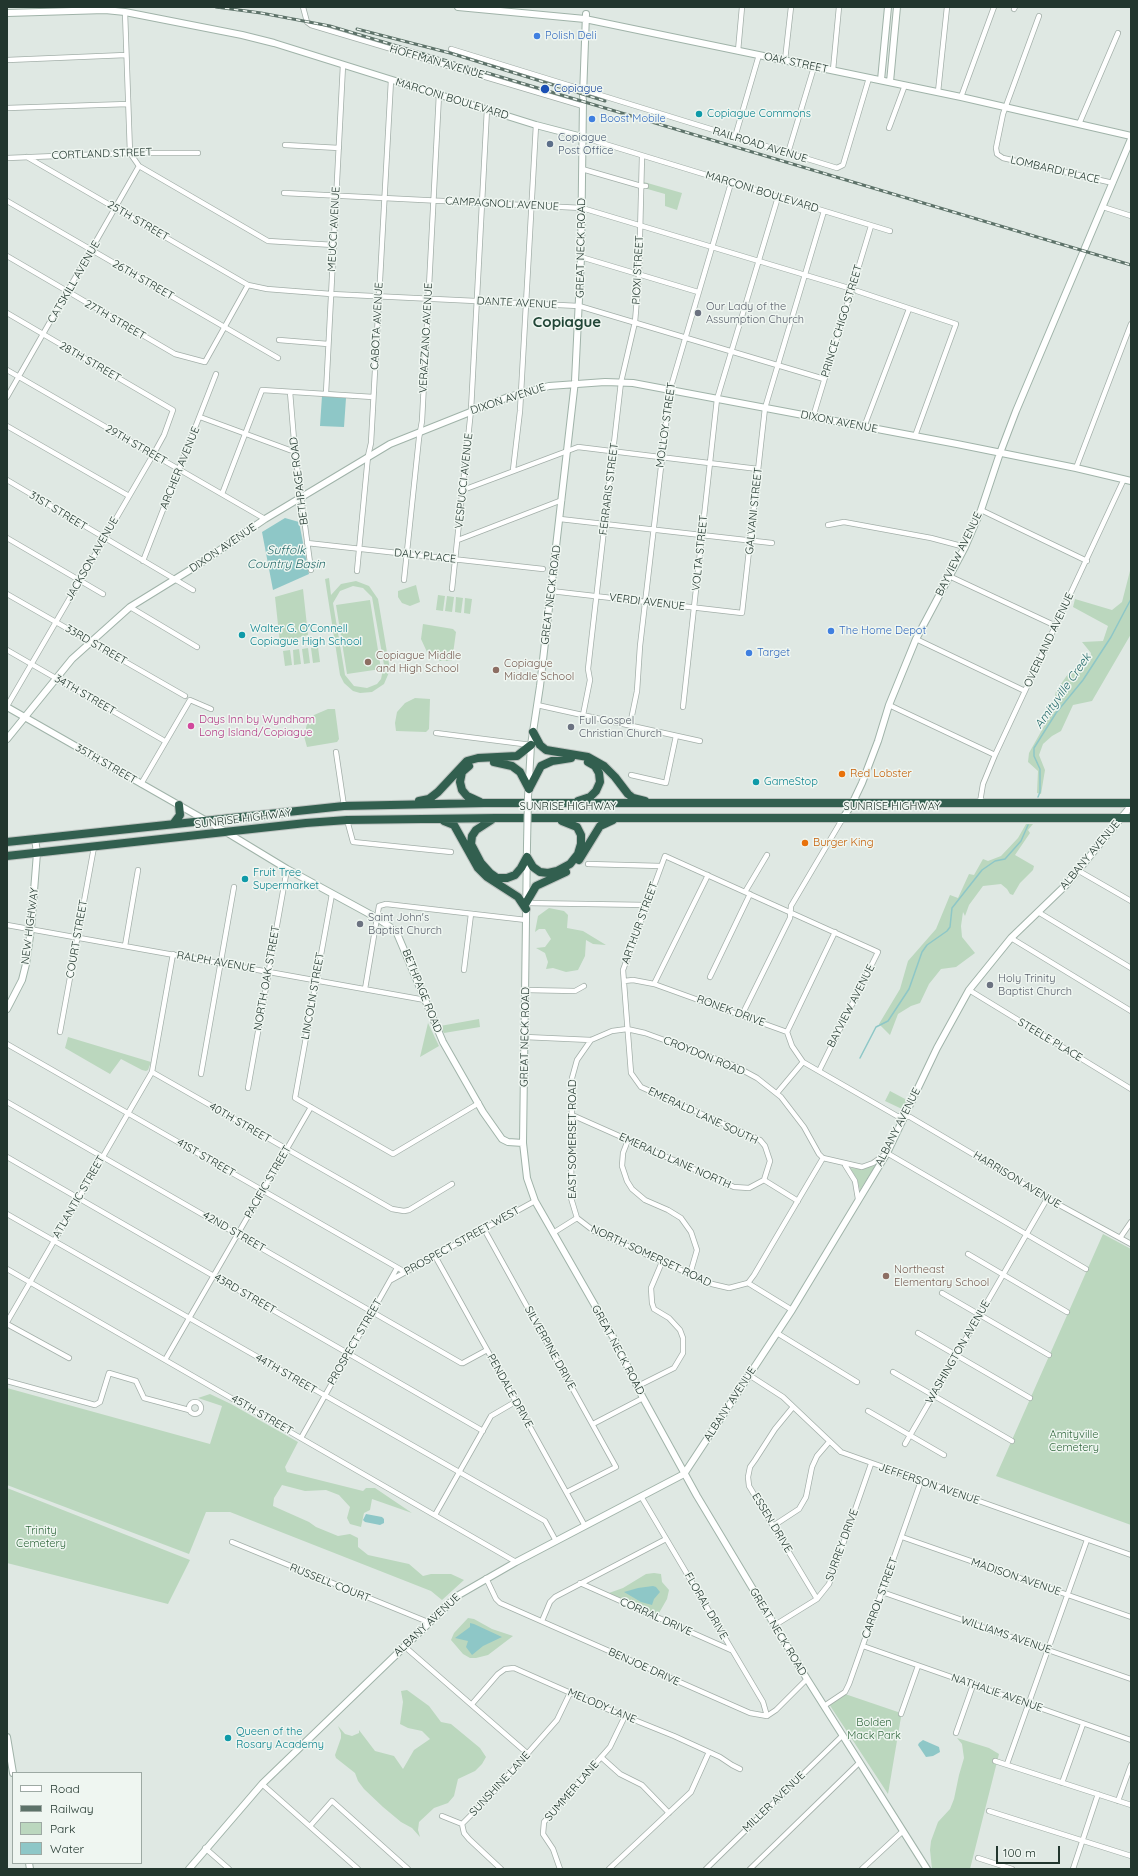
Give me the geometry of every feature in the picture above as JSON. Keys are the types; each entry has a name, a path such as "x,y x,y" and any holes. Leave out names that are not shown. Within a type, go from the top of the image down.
{"highway":[{"path":"533,732 540,745 546,750 588,758 604,766 633,798 654,804"},
{"path":"409,804 429,799 438,792 467,761 478,758 517,756 531,744"},
{"path":"529,793 541,766 552,761 566,758 588,762 595,766 599,773 600,782 596,791 585,799 569,804"},
{"path":"484,803 467,796 462,790 460,782 462,772 469,766 479,763 503,763 512,766 520,772 529,793"},
{"name":"SUNRISE HIGHWAY","path":"7,842 344,806 484,803 852,804 980,802 1131,804"},
{"path":"174,823 180,815 179,805"},
{"path":"496,818 476,830 472,836 472,844 481,863 497,878 507,878 515,875 527,857"},
{"name":"SUNRISE HIGHWAY","path":"7,856 306,823 347,820 437,820 496,818 1131,818"},
{"path":"437,820 454,825 478,868 498,886 511,891 526,906 536,886 561,875 572,868 581,857 600,826 607,822 622,818"},
{"path":"527,857 533,867 540,872 548,874 570,864 578,854 582,835 577,827 568,822 555,819"}],"main road":[{"name":"OAK STREET","path":"458,7 586,13 759,55 961,97 1131,136"},
{"path":"881,80 888,7"},
{"path":"890,82 897,7"},
{"name":"MARCONI BOULEVARD","path":"7,13 101,10 125,12 242,35 439,94 536,125 582,137"},
{"name":"GREAT NECK ROAD","path":"586,13 582,137 580,306 568,450 531,744 527,845 523,1143 527,1178 535,1201 614,1337 643,1398 684,1474 807,1679 927,1869"},
{"name":"BAYVIEW AVENUE","path":"843,818 852,804 878,741 889,705 916,639 965,547 981,510 1000,453 1131,140"},
{"name":"DIXON AVENUE","path":"7,739 72,658 130,607 265,519 368,456 419,430 470,410 521,393 549,386 574,383 622,382 915,436 1076,468 1131,482"},
{"name":"35TH STREET","path":"7,706 206,820"},
{"name":"ALBANY AVENUE","path":"189,1869 262,1784 428,1622 457,1596 486,1578 642,1498 684,1474 792,1310 887,1153 937,1048 969,990 1011,938 1079,871 1131,804"},
{"name":"BETHPAGE ROAD","path":"206,820 287,869 377,918 396,931 443,1042 497,1134 508,1142 523,1143"},
{"name":"NEW HIGHWAY","path":"7,1009 22,980 31,929 37,853 36,838"},
{"path":"7,1737 13,1772"}],"street":[{"name":"HOFFMAN AVENUE","path":"303,7 307,22 311,25 583,101"},
{"path":"738,50 742,7"},
{"path":"785,60 791,7"},
{"path":"833,70 839,7"},
{"path":"938,92 947,7"},
{"path":"961,97 994,7"},
{"path":"125,12 130,153 139,166 268,241 334,245"},
{"path":"1006,108 1039,16"},
{"path":"1079,124 1118,33"},
{"name":"RAILROAD AVENUE","path":"451,49 837,168 841,168 843,165 869,78"},
{"path":"7,60 126,55"},
{"path":"735,137 759,55"},
{"name":"MEUCCI AVENUE","path":"326,394 343,65"},
{"path":"788,153 814,67"},
{"name":"CABOTA AVENUE","path":"357,571 368,456 371,443 391,80"},
{"path":"889,128 905,85"},
{"name":"VERAZZANO AVENUE","path":"404,580 419,430 422,421 439,94"},
{"path":"7,108 128,104"},
{"name":"LOMBARDI PLACE","path":"1006,108 1003,114 996,148 997,154 1003,158 1113,183"},
{"name":"VESPUCCI AVENUE","path":"452,589 470,410 487,109"},
{"path":"513,470 521,393 536,125"},
{"name":"MARCONI BOULEVARD","path":"582,137 890,231"},
{"path":"285,145 339,148"},
{"name":"CORTLAND STREET","path":"7,158 130,153 198,153"},
{"name":"PIOXI STREET","path":"622,382 634,322 639,274 640,225 644,186 642,156"},
{"name":"25TH STREET","path":"28,157 248,285"},
{"name":"CATSKILL AVENUE","path":"7,397 139,166"},
{"path":"582,169 644,186"},
{"name":"MOLLOY STREET","path":"630,725 637,691 636,685 653,529 670,390 684,337 731,183"},
{"name":"CAMPAGNOLI AVENUE","path":"284,193 582,208 854,290 956,324 915,436"},
{"name":"VOLTA STREET","path":"683,707 717,399 778,197"},
{"name":"26TH STREET","path":"7,201 278,358"},
{"path":"1103,207 1131,216"},
{"name":"GALVANI STREET","path":"742,613 765,408 824,211"},
{"name":"PRINCE CHIGO STREET","path":"813,416 854,290 871,226"},
{"name":"27TH STREET","path":"7,256 175,354 205,362 225,327"},
{"path":"581,257 698,292"},
{"path":"225,327 248,285"},
{"name":"DANTE AVENUE","path":"248,285 267,290 580,306 824,380"},
{"path":"864,427 909,309"},
{"name":"28TH STREET","path":"7,313 173,410"},
{"path":"1076,468 1131,324"},
{"path":"279,340 328,344"},
{"name":"29TH STREET","path":"7,370 265,519"},
{"name":"ARCHER AVENUE","path":"143,561 216,374"},
{"name":"FERRARIS STREET","path":"582,715 590,680 588,669 622,382"},
{"path":"222,494 262,390 373,397"},
{"name":"BETHPAGE ROAD","path":"290,392 295,452 311,570"},
{"name":"JACKSON AVENUE","path":"7,706 153,455 164,435 173,410"},
{"path":"200,417 295,452"},
{"path":"7,426 129,496"},
{"path":"463,490 513,470 578,447 758,469"},
{"name":"OVERLAND AVENUE","path":"980,802 983,784 995,755 1124,479"},
{"name":"31ST STREET","path":"7,480 193,590"},
{"path":"458,540 562,500"},
{"path":"981,510 1086,561"},
{"path":"560,519 772,543"},
{"path":"828,524 844,522 931,538 965,547"},
{"path":"7,538 103,594"},
{"name":"DALY PLACE","path":"307,543 543,569"},
{"path":"949,576 1056,626"},
{"name":"VERDI AVENUE","path":"551,591 742,613"},
{"name":"33RD STREET","path":"7,594 185,696"},
{"path":"130,607 197,647"},
{"path":"916,639 1025,690"},
{"name":"34TH STREET","path":"7,650 163,740"},
{"path":"141,784 190,700 211,709"},
{"path":"537,705 700,741"},
{"path":"889,705 995,755"},
{"path":"436,733 531,744"},
{"path":"631,775 666,783 676,736"},
{"path":"336,752 344,806"},
{"path":"742,1015 790,918 791,906 843,818"},
{"path":"347,820 353,842 451,852"},
{"name":"COURT STREET","path":"60,1032 94,847"},
{"path":"745,892 766,855"},
{"name":"BAYVIEW AVENUE","path":"665,856 878,952 819,1071"},
{"name":"ARTHUR STREET","path":"627,1029 623,970 665,856"},
{"path":"588,864 661,866"},
{"name":"NORTH OAK STREET","path":"248,1088 287,869"},
{"path":"125,946 138,870"},
{"path":"1079,871 1131,900"},
{"path":"654,984 708,875"},
{"path":"201,1074 234,887"},
{"name":"LINCOLN STREET","path":"311,1107 295,1098 332,894"},
{"path":"710,977 750,894"},
{"path":"364,989 379,906 386,904 526,920"},
{"path":"526,906 647,905"},
{"path":"1038,912 1131,968"},
{"path":"464,970 471,914"},
{"name":"RALPH AVENUE","path":"7,925 425,1000"},
{"path":"835,932 787,1032 792,1046 803,1062 896,1116 904,1117"},
{"path":"1011,938 1131,1011"},
{"name":"ATLANTIC STREET","path":"7,1323 152,1072 173,954"},
{"name":"RONEK DRIVE","path":"624,981 638,981 654,984 787,1032"},
{"path":"526,990 575,991 584,986"},
{"name":"STEELE PLACE","path":"969,990 1131,1089"},
{"name":"CROYDON ROAD","path":"525,1036 591,1040 612,1031 627,1029 645,1033 733,1065 757,1078 777,1093 804,1127 819,1154 823,1158"},
{"name":"EMERALD LANE SOUTH","path":"627,1029 630,1065 635,1080 641,1087 760,1140 766,1146 770,1161 764,1180"},
{"name":"EAST SOMERSET ROAD","path":"577,1218 571,1198 574,1069 582,1051 591,1040"},
{"name":"41ST STREET","path":"7,1044 405,1272"},
{"path":"777,1093 803,1062"},
{"name":"40TH STREET","path":"152,1072 392,1209 404,1211 409,1210 452,1184"},
{"name":"42ND STREET","path":"7,1102 462,1363 487,1350"},
{"path":"311,1107 393,1154 479,1103"},
{"name":"PACIFIC STREET","path":"165,1360 311,1107"},
{"name":"EMERALD LANE NORTH","path":"572,1115 734,1187 749,1188 764,1180"},
{"name":"HARRISON AVENUE","path":"904,1117 910,1117 1131,1244"},
{"path":"628,1140 623,1153 622,1166 627,1181 632,1189 645,1200 668,1210 681,1218 691,1232 697,1250 690,1274"},
{"path":"792,1310 748,1283 823,1158 862,1167 873,1163 887,1153 1086,1269"},
{"name":"43RD STREET","path":"7,1157 483,1431"},
{"path":"845,1164 855,1181 858,1199"},
{"path":"764,1180 798,1200"},
{"name":"WASHINGTON AVENUE","path":"905,1444 1048,1197"},
{"name":"PROSPECT STREET WEST","path":"390,1281 535,1201"},
{"name":"44TH STREET","path":"7,1214 545,1521 556,1541"},
{"path":"553,1233 577,1218"},
{"name":"NORTH SOMERSET ROAD","path":"577,1218 594,1231 720,1287 729,1288 748,1283"},
{"path":"1120,1238 1131,1222"},
{"name":"SILVERPINE DRIVE","path":"484,1229 616,1467 567,1492"},
{"path":"968,1254 1067,1312"},
{"name":"PENDALE DRIVE","path":"435,1256 585,1526"},
{"path":"638,1386 674,1368 683,1353 683,1338 680,1330 669,1318 654,1309 652,1303 651,1288 662,1262"},
{"name":"PROSPECT STREET","path":"301,1438 398,1268"},
{"name":"45TH STREET","path":"7,1269 516,1562"},
{"path":"942,1293 1049,1355"},
{"path":"7,1323 69,1358"},
{"path":"777,1333 857,1382"},
{"path":"918,1333 1030,1398"},
{"path":"893,1372 1012,1441"},
{"path":"7,1380 95,1405 100,1402 109,1373 136,1381 144,1398 188,1410"},
{"name":"JEFFERSON AVENUE","path":"749,1374 783,1397 841,1452 871,1464 1131,1555"},
{"path":"593,1424 643,1398"},
{"path":"435,1515 491,1416 515,1402"},
{"name":"ESSEN DRIVE","path":"793,1408 775,1429 754,1460 750,1467 748,1477 750,1486 817,1599"},
{"path":"868,1411 944,1455"},
{"path":"774,1526 799,1509 806,1497 812,1467 817,1456 829,1442"},
{"name":"SURREY DRIVE","path":"775,1625 817,1599 829,1584 871,1464"},
{"name":"CARROL STREET","path":"824,1706 845,1692 863,1646 921,1481"},
{"name":"FLORAL DRIVE","path":"642,1498 763,1702 767,1716"},
{"name":"MADISON AVENUE","path":"902,1537 1131,1617"},
{"path":"542,1621 550,1602 555,1597 666,1539"},
{"path":"1007,1764 1086,1540"},
{"name":"RUSSELL COURT","path":"232,1542 428,1622"},
{"name":"BENJOE DRIVE","path":"486,1578 496,1600 500,1603 744,1712 767,1716"},
{"name":"CORRAL DRIVE","path":"580,1583 731,1650"},
{"name":"WILLIAMS AVENUE","path":"882,1592 1131,1679"},
{"path":"404,1646 528,1754"},
{"name":"NATHALIE AVENUE","path":"863,1646 1131,1740"},
{"path":"901,1714 918,1666"},
{"name":"MELODY LANE","path":"472,1704 498,1674 505,1669 514,1668 709,1752 740,1769"},
{"path":"767,1716 776,1710 807,1679"},
{"path":"956,1733 973,1685"},
{"name":"SUNSHINE LANE","path":"501,1869 469,1839 464,1833 462,1824 528,1754 557,1720 570,1693"},
{"name":"SUMMER LANE","path":"560,1869 552,1849 543,1834 544,1822 613,1742 625,1716"},
{"path":"1062,1783 1083,1724"},
{"name":"MILLER AVENUE","path":"706,1869 842,1735"},
{"path":"609,1869 691,1792 709,1752"},
{"path":"601,1757 620,1774 642,1785 669,1813"},
{"path":"995,1761 1131,1805"},
{"path":"750,1869 860,1762"},
{"path":"1118,1801 1131,1765"},
{"path":"262,1784 358,1869"},
{"path":"1073,1869 1098,1794"},
{"path":"310,1826 332,1801 408,1869"},
{"path":"989,1811 1131,1856"},
{"path":"442,1816 462,1824"},
{"path":"862,1869 903,1831"},
{"path":"206,1848 229,1869"},
{"path":"978,1858 1012,1869"}],"green space":[{"path":"644,182 682,193 677,210 665,206 665,194 644,188"},
{"path":"1131,567 1131,634 1092,701 1073,705 1061,731 1052,736 1043,744 1039,755 1045,770 1041,794 1037,793 1038,771 1028,762 1029,753 1052,712 1056,691 1068,674 1086,667 1091,660 1091,653 1082,642 1103,641 1108,626 1073,607 1075,599 1112,610 1122,602"},
{"path":"329,578 331,595 341,584 356,581 369,586 378,599 390,670 384,684 372,692 360,693 353,691 344,683 340,675 325,579","holes":["353,586 363,588 372,597 384,665 381,679 377,684 367,688 354,686 345,675 333,603 340,591"]},
{"path":"416,585 420,602 410,606 402,603 398,597 398,591"},
{"path":"303,589 308,635 280,643 275,597"},
{"path":"438,595 445,596 443,611 436,610"},
{"path":"447,596 454,597 452,612 445,611"},
{"path":"456,597 463,598 461,613 455,612"},
{"path":"465,598 472,599 470,614 464,613"},
{"path":"370,600 381,669 347,674 336,605"},
{"path":"423,624 453,629 456,632 452,661 440,661 427,652 421,639"},
{"path":"318,647 320,662 313,663 311,648"},
{"path":"308,648 310,663 304,664 302,649"},
{"path":"299,649 301,664 294,665 293,650"},
{"path":"290,650 292,665 285,666 283,651"},
{"path":"415,698 430,699 429,729 426,732 396,731 395,723 397,712 405,703"},
{"path":"328,709 335,709 339,739 337,742 307,747 304,736 307,724 314,715"},
{"path":"1026,824 1033,824 1028,830 1030,833 1015,855 1034,866 1033,870 1020,883 1013,895 1010,894 1001,884 983,886 969,905 965,916 963,912 961,926 962,937 975,953 956,967 941,969 929,984 920,1003 911,1006 898,1014 890,1035 879,1024 900,989 908,961 936,929 950,895 958,898 969,874 974,875 983,859 988,861 1001,856 1018,838"},
{"path":"549,908 564,911 568,915 567,928 583,931 606,945 593,944 586,940 585,956 578,970 566,972 553,968 546,969 548,962 545,953 536,948 545,947 551,939 545,929 539,929 535,932 538,916"},
{"path":"479,1019 480,1027 444,1033 440,1026"},
{"path":"428,1023 439,1046 420,1057"},
{"path":"68,1037 151,1062 148,1070 146,1071 121,1059 110,1074 65,1048"},
{"path":"890,1091 907,1100 902,1109 885,1101"},
{"path":"876,1165 860,1190 857,1179 850,1168 861,1169"},
{"name":"Amityville Cemetery","path":"1103,1234 1131,1249 1131,1525 996,1476"},
{"path":"7,1388 210,1444 222,1406 198,1398 210,1394 231,1404 298,1442 285,1467 287,1472 363,1491 366,1488 375,1488 412,1513 372,1499 370,1510 364,1513 361,1527 350,1524 347,1518 350,1507 339,1495 326,1490 305,1491 282,1485 274,1498 273,1506 338,1536 350,1534 358,1538 358,1547 368,1555 409,1564 423,1576 431,1574 451,1574 464,1580 442,1600 431,1591 230,1512 206,1512 189,1554 7,1485"},
{"name":"Trinity Cemetery","path":"7,1488 190,1560 168,1604 7,1563"},
{"path":"646,1574 661,1574 662,1582 669,1590 667,1599 659,1613 655,1614 609,1593 623,1588"},
{"path":"468,1618 474,1619 492,1629 513,1636 488,1655 470,1658 463,1654 451,1640 454,1633"},
{"path":"407,1690 429,1706 441,1722 451,1724 480,1748 486,1757 475,1771 458,1779 454,1796 448,1803 434,1808 419,1822 418,1830 420,1837 412,1828 401,1822 364,1789 358,1781 355,1773 336,1758 335,1755 341,1738 341,1733 338,1726 345,1734 352,1736 359,1733 359,1730 375,1751 394,1756 403,1769 414,1750 430,1739 422,1731 408,1728 400,1724 403,1702 401,1691"},
{"name":"Bolden Mack Park","path":"845,1694 898,1712 901,1717 888,1794 829,1704"},
{"path":"957,1738 989,1748 999,1754 970,1869 932,1869 930,1850 931,1841 938,1822 950,1809 954,1799 964,1758 962,1744"}],"water":[{"path":"322,396 346,398 344,427 320,426"},
{"name":"Suffolk Country Basin","path":"285,518 299,522 309,574 273,590 262,532"},
{"path":"366,1514 382,1517 384,1519 384,1523 380,1525 365,1522 363,1520"},
{"path":"653,1586 660,1592 654,1599 652,1605 641,1602 624,1592 638,1588"},
{"path":"470,1623 502,1637 483,1646 472,1655 466,1647 468,1641 455,1638 470,1627"},
{"path":"923,1740 939,1747 940,1752 933,1756 926,1757 918,1745"}],"waterway":[{"name":"Amityville Creek","path":"1038,797 1040,792 1040,769 1034,756 1034,748 1056,713 1083,680 1111,637 1131,599"},
{"name":"Amityville Creek","path":"860,1058 876,1027 888,1021 909,989 922,952 927,945 947,931 950,927 952,908 982,870 995,861 1005,859 1021,841 1028,825"}],"railway":[{"path":"216,7 261,13 330,26 1131,265"},
{"path":"357,29 450,53 605,101"}],"place":[{"name":"Polish Deli","path":"537,36"},
{"name":"Copiague","path":"545,89"},
{"name":"Copiague Commons","path":"699,114"},
{"name":"Boost Mobile","path":"592,119"},
{"name":"Copiague Post Office","path":"550,144"},
{"name":"Our Lady of the Assumption Church","path":"698,313"},
{"name":"The Home Depot","path":"831,631"},
{"name":"Walter G. O'Connell Copiague High School","path":"242,635"},
{"name":"Target","path":"749,653"},
{"name":"Copiague Middle and High School","path":"368,662"},
{"name":"Copiague Middle School","path":"496,670"},
{"name":"Days Inn by Wyndham Long Island/Copiague","path":"191,726"},
{"name":"Full Gospel Christian Church","path":"571,727"},
{"name":"Red Lobster","path":"842,774"},
{"name":"GameStop","path":"756,782"},
{"name":"Burger King","path":"805,843"},
{"name":"Fruit Tree Supermarket","path":"245,879"},
{"name":"Saint John's Baptist Church","path":"360,924"},
{"name":"Holy Trinity Baptist Church","path":"990,985"},
{"name":"Northeast Elementary School","path":"886,1276"},
{"name":"Queen of the Rosary Academy","path":"228,1738"}],"district":[{"name":"Copiague","path":"567,322"}]}
